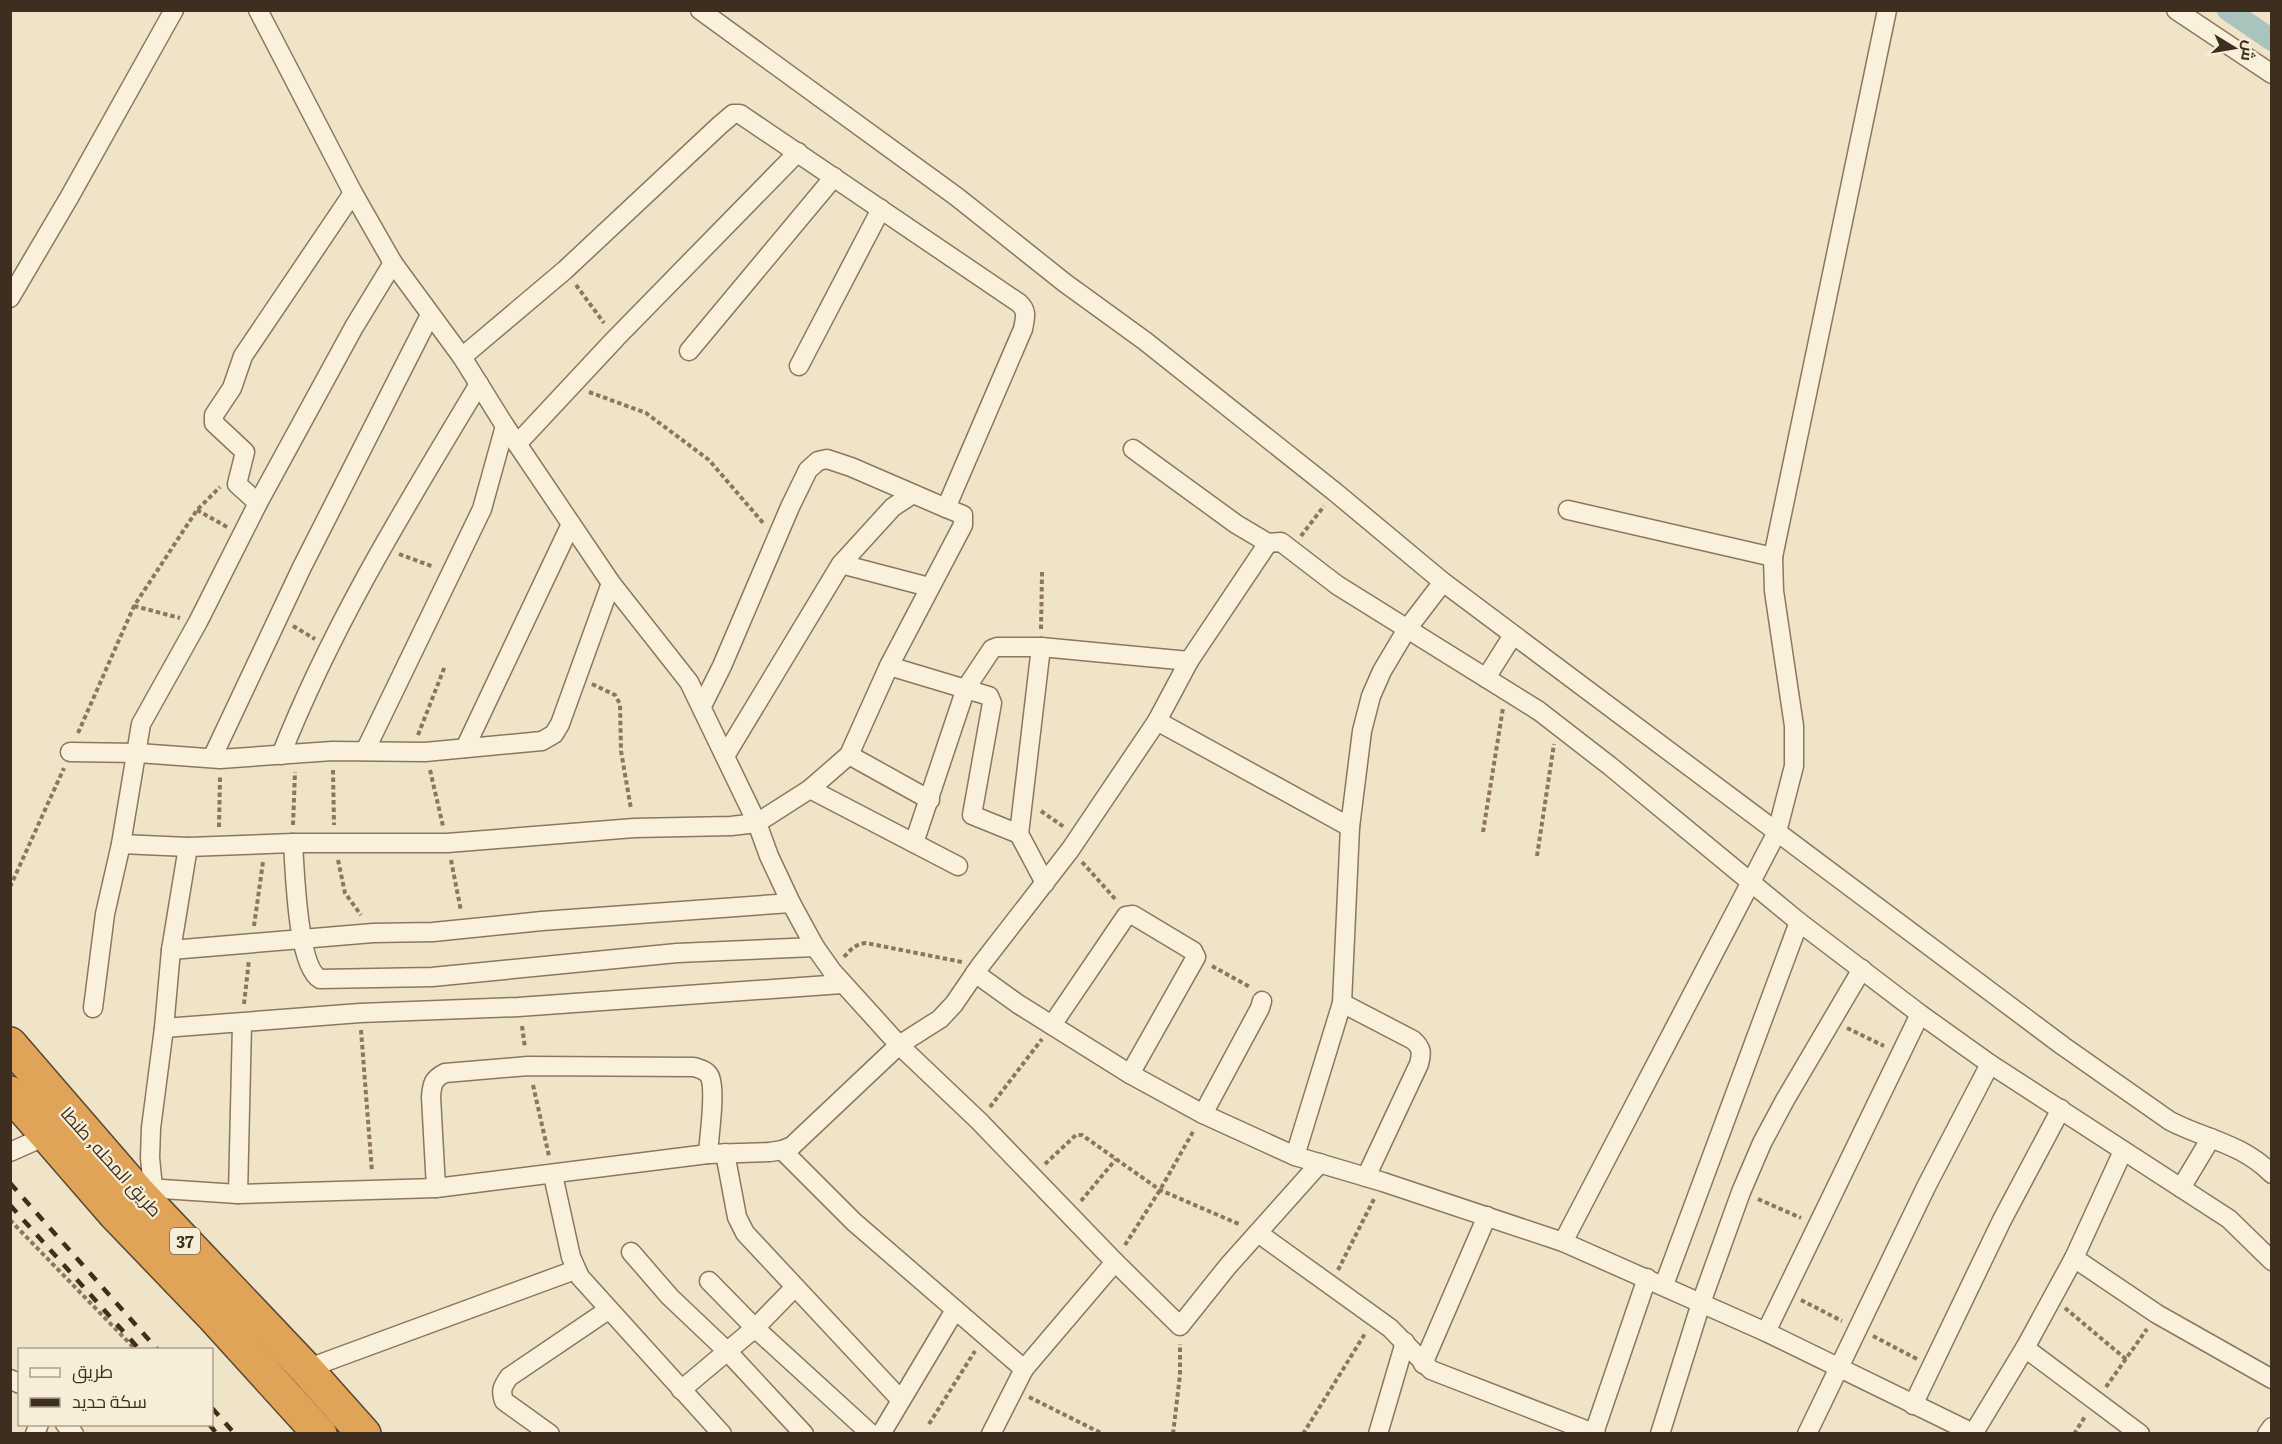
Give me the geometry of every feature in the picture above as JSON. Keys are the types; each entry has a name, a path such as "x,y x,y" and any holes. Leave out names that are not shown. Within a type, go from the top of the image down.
{"highway":[{"name":"طريق المحله, طنطا","path":"10,1044 134,1197 211,1314 320,1434"},
{"name":"طريق المحله, طنطا","path":"10,1093 46,1136 134,1197 306,1369 364,1434"}],"street":[{"path":"10,298 174,10"},
{"path":"258,10 353,193 393,262 462,357 505,426 611,583 677,663 702,706 757,823 769,856 791,903 815,946 837,977 899,1045 978,1121 1180,1326 1228,1266 1320,1163"},
{"path":"700,10 957,197 1065,283 1145,341 1335,492 1443,582 2148,1107 2188,1130 2242,1150 2256,1159 2271,1174"},
{"path":"1563,1242 1777,832 1794,766 1794,726 1774,591 1773,557 1887,10"},
{"path":"2176,10 2271,74"},
{"path":"462,357 565,270 733,114 744,115 1025,308 1023,329 946,508"},
{"path":"517,444 616,338 798,152"},
{"path":"689,351 834,177"},
{"path":"258,503 237,484 245,452 214,423 214,415 232,388 243,356 353,193"},
{"path":"799,366 880,209"},
{"path":"93,1008 105,914 122,844 141,724 198,622 241,535 354,327 393,262"},
{"path":"216,758 302,567 430,315"},
{"path":"288,754 300,707 328,647 381,548 479,384"},
{"path":"365,751 452,574 485,501 505,426"},
{"path":"1133,449 1236,524 1268,543 1281,542 1337,585 1506,689 1610,766 1750,883 1920,1014 1990,1064 2229,1219 2271,1261"},
{"path":"122,844 188,847 293,843 447,843 634,828 731,826 757,823 810,789 849,755 889,666 963,525 963,515 851,467 827,459 818,461 808,470 776,538 722,666 702,706"},
{"path":"725,756 841,564 893,507 913,494"},
{"path":"1568,510 1773,557"},
{"path":"465,748 571,524"},
{"path":"188,847 171,950 164,1028 149,1142 134,1197 436,1188 716,1153 782,1150 792,1146 805,1135 899,1045 940,1019 1074,844 1157,722 1189,661 1268,543"},
{"path":"841,564 929,587"},
{"path":"1295,1156 1342,1003 1350,827 1362,731 1371,696 1382,671 1407,629 1443,582"},
{"path":"70,752 216,758 332,751 419,752 542,741 554,734 560,724 611,583"},
{"path":"1486,678 1513,634"},
{"path":"914,843 966,688 992,649 1041,647 1189,661"},
{"path":"1041,647 1019,834 1045,883"},
{"path":"889,666 989,696 992,703 972,815 1019,834"},
{"path":"1157,722 1350,827"},
{"path":"849,755 930,800"},
{"path":"810,789 958,866"},
{"path":"293,843 298,914 311,971 314,976 326,980 432,977 677,952 815,946"},
{"path":"171,950 373,933 465,930 542,921 791,903"},
{"path":"1052,1025 1124,918 1130,914 1193,951 1196,957 1130,1074"},
{"path":"1664,1285 1799,922"},
{"path":"1660,1434 1701,1303 1741,1192 1762,1143 1862,969"},
{"path":"977,970 1018,1004 1130,1074 1203,1114 1295,1156 1375,1179 1563,1242 1766,1332 1974,1433 2025,1348 2074,1258 2123,1151"},
{"path":"164,1028 242,1024 360,1013 518,1007 837,977"},
{"path":"1203,1114 1262,1001"},
{"path":"1342,1003 1413,1040 1420,1047 1422,1055 1375,1179"},
{"path":"1766,1332 1920,1014"},
{"path":"238,1194 242,1024"},
{"path":"1807,1434 1926,1187 1990,1064"},
{"path":"436,1188 432,1083 445,1073 528,1065 694,1067 703,1070 710,1076 716,1153 737,1217 745,1233 900,1399"},
{"path":"1913,1405 2002,1220 2061,1109"},
{"path":"10,1152 46,1136"},
{"path":"2181,1188 2211,1138"},
{"path":"782,1150 854,1222 1024,1369"},
{"path":"553,1175 575,1270 681,1390 712,1430"},
{"path":"1424,1364 1487,1216"},
{"path":"1258,1233 1375,1316 1405,1342 1424,1364 1439,1375 1595,1433 1647,1278"},
{"path":"631,1252 670,1297 728,1352 804,1434"},
{"path":"2074,1258 2157,1314 2271,1379"},
{"path":"991,1434 1024,1369 1115,1262"},
{"path":"306,1369 575,1270"},
{"path":"709,1281 755,1328 871,1434"},
{"path":"681,1390 755,1328 795,1287"},
{"path":"550,1434 504,1401 501,1392 503,1386 509,1377 608,1310"},
{"path":"881,1434 955,1310"},
{"path":"1378,1434 1405,1342"},
{"path":"2025,1348 2140,1434"},
{"path":"2267,1434 2271,1427"}],"path":[{"path":"565,270 616,338"},
{"path":"573,386 646,413 709,460 776,538"},
{"path":"1292,549 1335,492"},
{"path":"198,622 134,606 197,510 241,535"},
{"path":"381,548 452,574"},
{"path":"1041,647 1042,572"},
{"path":"279,618 328,647"},
{"path":"445,666 419,752 447,843 465,930"},
{"path":"577,676 618,698 622,764 634,828"},
{"path":"1483,832 1506,689"},
{"path":"1537,856 1557,726"},
{"path":"332,751 335,843 345,893 373,933"},
{"path":"288,754 293,843"},
{"path":"216,758 218,846"},
{"path":"1023,798 1074,844 1130,914"},
{"path":"242,1024 251,942 266,844"},
{"path":"837,977 852,948 866,943 977,970"},
{"path":"1196,957 1258,991 1262,1001"},
{"path":"518,1007 528,1065 553,1175"},
{"path":"360,1013 374,1190"},
{"path":"1833,1021 1900,1054"},
{"path":"978,1121 1052,1025"},
{"path":"1115,1262 1160,1190 1203,1114"},
{"path":"1032,1176 1076,1136 1086,1136 1160,1190 1258,1233"},
{"path":"1069,1215 1116,1159"},
{"path":"1330,1284 1375,1179"},
{"path":"1741,1192 1819,1226"},
{"path":"10,1220 134,1348"},
{"path":"1785,1292 1931,1366"},
{"path":"2052,1297 2127,1360"},
{"path":"2096,1400 2127,1360 2157,1314"},
{"path":"1304,1434 1375,1316"},
{"path":"1173,1434 1180,1375 1180,1326"},
{"path":"928,1424 985,1335"},
{"path":"1015,1389 1103,1434"}],"waterway":[{"path":"2228,10 2272,40"}],"railway":[{"path":"10,1183 156,1348"},
{"path":"10,1205 138,1348"},
{"path":"213,1409 235,1434"},
{"path":"211,1426 217,1434"}]}
